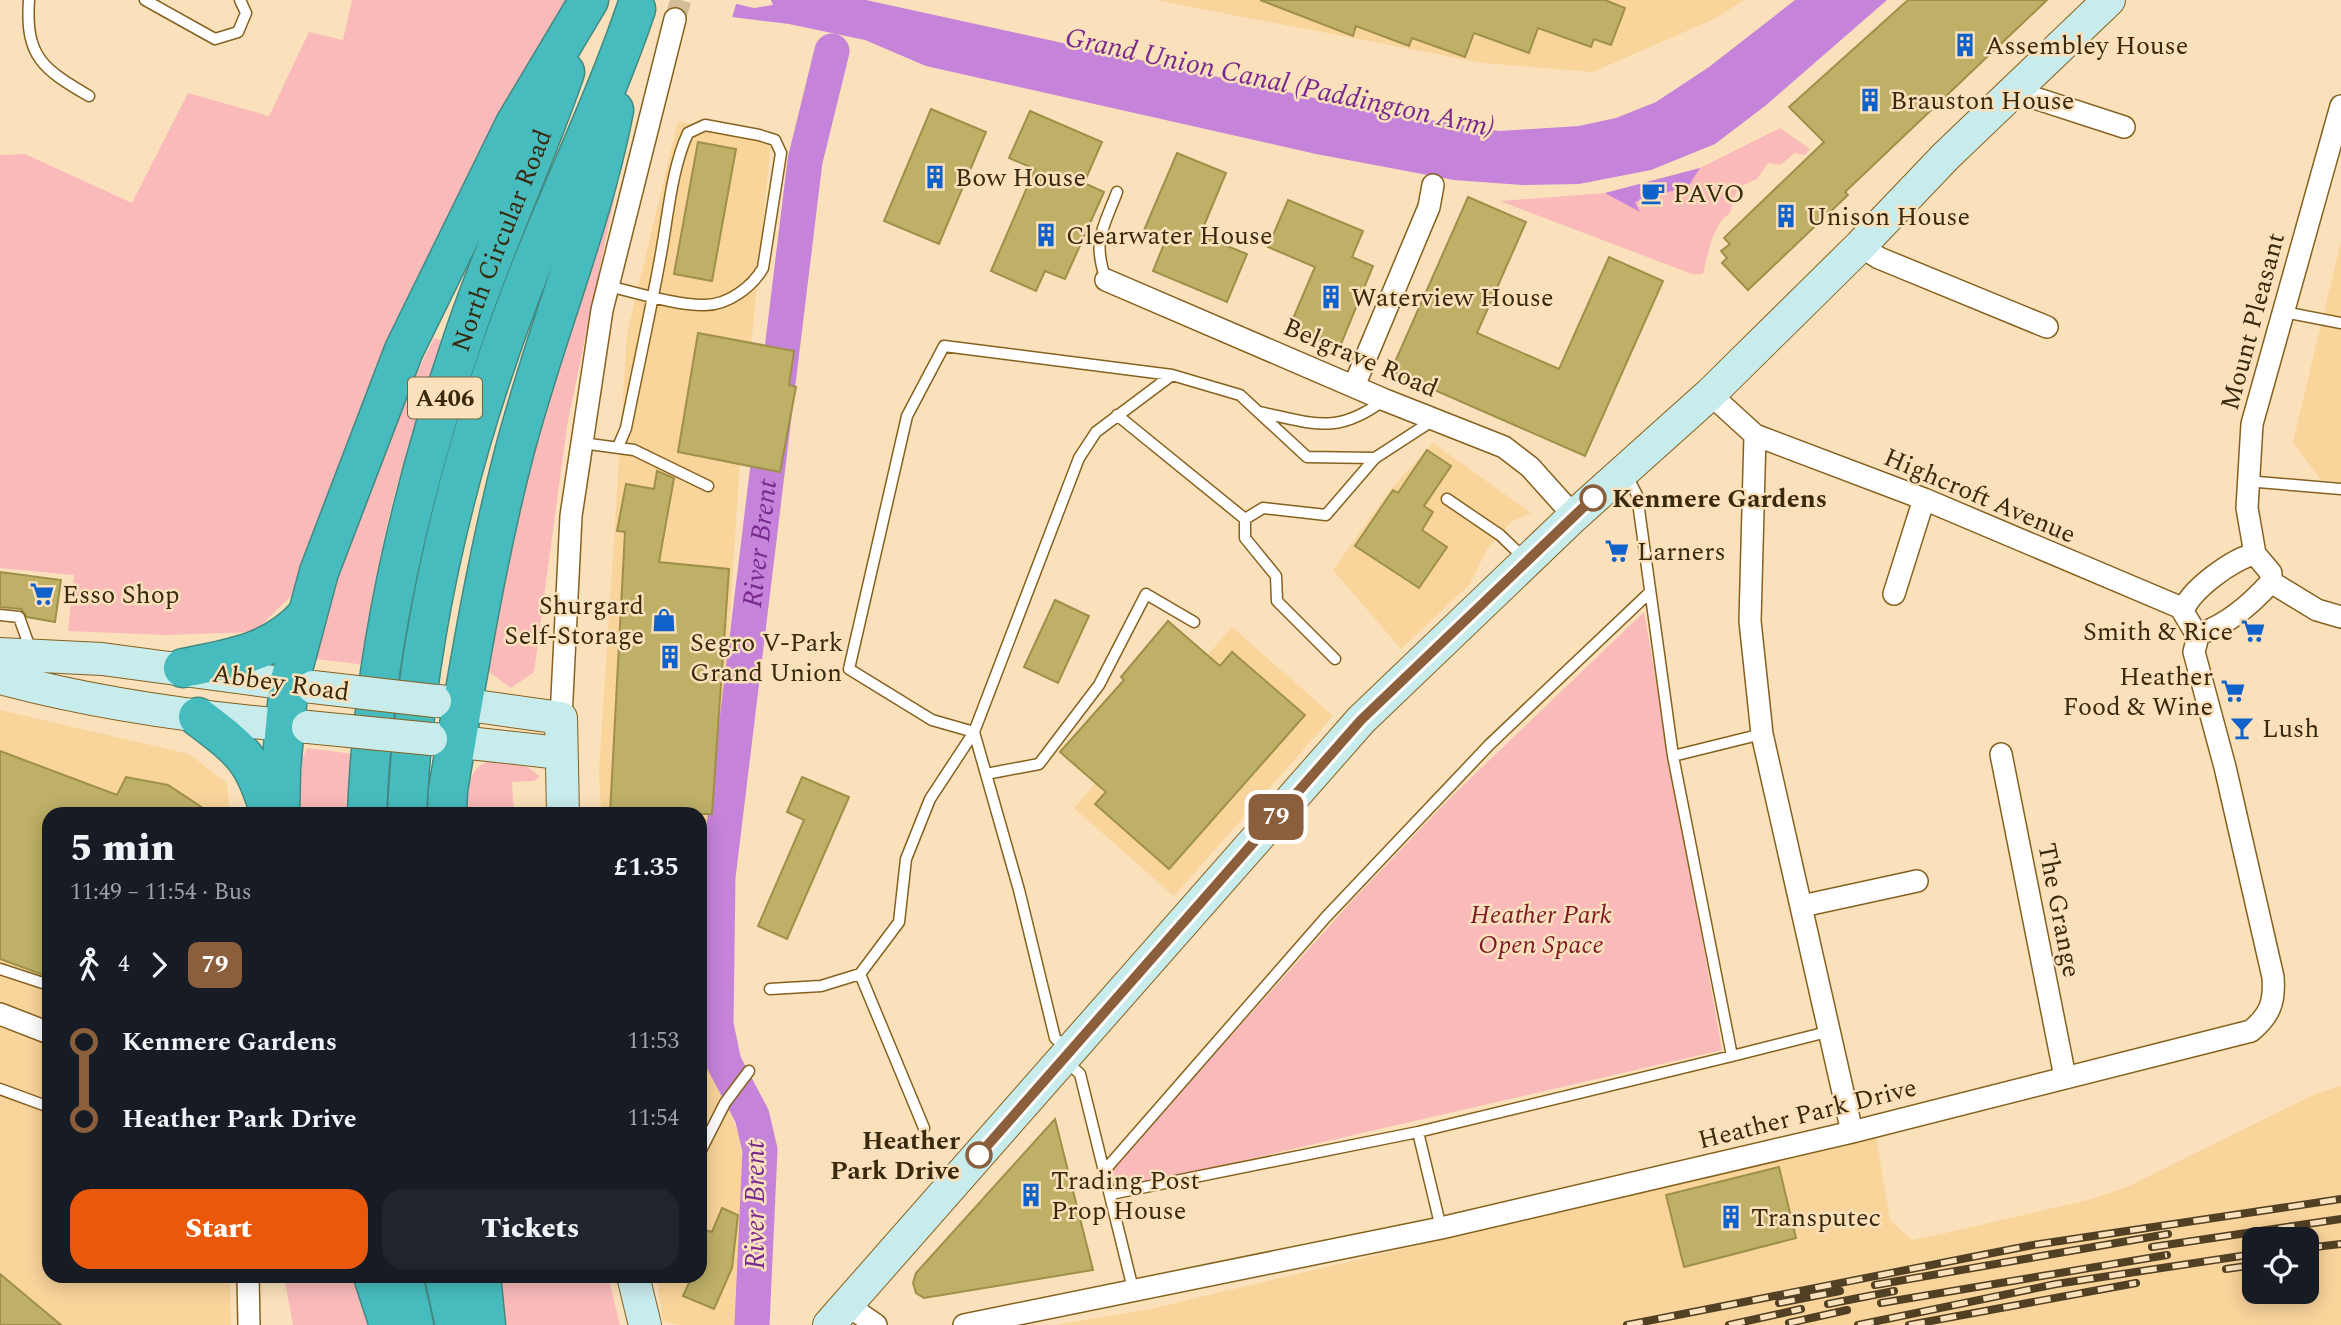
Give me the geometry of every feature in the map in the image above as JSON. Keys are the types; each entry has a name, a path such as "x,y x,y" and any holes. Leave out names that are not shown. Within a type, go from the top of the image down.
{"highway":[{"path":"281,807 296,726 306,616 319,572 404,350 514,124 589,0"},
{"name":"North Circular Road","path":"367,807 371,755 392,607 431,442 464,335 543,135 589,0"},
{"name":"North Circular Road","path":"408,807 421,674 439,567 482,407 521,293 634,14 602,172 548,334 512,458 449,703"},
{"path":"183,668 260,649 286,637 306,616"},
{"path":"447,807 444,740 449,703"},
{"path":"198,717 252,765 267,807"},
{"path":"375,1283 389,1325"},
{"path":"405,1283 414,1325"},
{"path":"446,1283 455,1325"},
{"path":"482,1283 486,1325"}],"street":[{"path":"876,1325 838,1315 1361,720 1574,516 1710,394 2013,91 2109,0"},
{"path":"563,807 561,718 570,530 582,443 608,286 676,19"},
{"path":"2013,91 2124,127"},
{"name":"Mount Pleasant","path":"2271,582 2271,573 2255,554 2246,508 2252,424 2341,106"},
{"path":"1354,386 1429,207 1433,185"},
{"path":"1860,246 1879,258 2047,327"},
{"name":"Belgrave Road","path":"1106,279 1517,456 1574,516"},
{"path":"1710,394 1755,435 1750,621 1762,734 1852,1132"},
{"name":"Highcroft Avenue","path":"1755,435 1924,499 2184,608"},
{"path":"1894,594 1924,499"},
{"path":"2255,554 2239,560 2192,595 2184,608 2187,622 2202,633 2219,625 2257,597 2271,582 2318,610 2341,617"},
{"name":"Heather Park Drive","path":"964,1325 1133,1293 1441,1228 1852,1132 2251,1031 2266,1018 2275,998 2225,767 2194,652 2199,632"},
{"name":"Abbey Road","path":"0,654 102,659 183,668 561,718"},
{"name":"Abbey Road","path":"0,678 43,690 198,717 561,753"},
{"name":"The Grange","path":"2001,754 2065,1077"},
{"path":"1802,906 1917,881"},
{"path":"0,1014 42,1030"},
{"path":"247,1283 248,1325"},
{"path":"635,1283 645,1325"}],"lane":[{"path":"29,0 30,43 39,61 59,79 89,96"},
{"path":"145,0 215,39 238,33 246,13 240,0"},
{"path":"608,286 652,296 706,305 746,288 755,281 763,268 781,153 775,140 705,125 688,133 684,143 652,296 626,428 618,446"},
{"path":"1106,279 1097,255 1097,243 1117,191"},
{"path":"2284,312 2341,323"},
{"path":"974,732 932,720 849,669 907,416 944,346 1172,375 1240,395 1307,457 1376,458"},
{"path":"770,989 821,986 860,974 899,922 905,859 930,799 974,732 1068,480 1096,432 1172,375"},
{"path":"1259,412 1324,425 1359,419 1385,400"},
{"path":"1118,415 1245,519"},
{"path":"1245,519 1263,508 1326,515 1376,458 1435,419"},
{"path":"582,443 634,450 708,486"},
{"path":"1624,470 1637,495 1674,756 1732,1056"},
{"path":"2246,481 2341,489"},
{"path":"1447,499 1500,535 1527,561"},
{"path":"1245,519 1245,538 1276,576 1277,601 1335,659"},
{"path":"1105,1170 1326,917 1490,744 1650,592"},
{"path":"986,774 1039,764 1099,685 1146,594 1194,622"},
{"path":"0,615 19,617 33,657"},
{"path":"974,732 1055,1038 1080,1074 1133,1293"},
{"path":"1674,756 1762,734"},
{"path":"0,968 42,983"},
{"path":"860,974 924,1128"},
{"path":"1111,1194 1418,1132 1830,1031"},
{"path":"707,1138 725,1103 749,1071"},
{"path":"0,1089 42,1104"},
{"path":"1418,1132 1441,1228"}],"shaded area":[{"path":"719,0 754,8 773,5 771,0 866,0 1369,110 1499,131 1579,126 1616,118 1656,102 1709,67 1795,0 1887,0 1765,106 1715,144 1651,170 1579,184 1522,185 1454,180 1316,154 926,66 865,40 789,24 732,17"},
{"path":"1155,0 1744,0 1716,18 1593,72 1483,63"},
{"path":"678,121 771,141 740,460 707,973 707,807 601,807 599,772 627,334"},
{"path":"1700,168 1680,199 1678,189 1635,202 1640,212 1605,193"},
{"path":"2341,241 2341,482 2321,480 2293,442"},
{"path":"1433,443 1531,513 1512,521 1487,549 1470,584 1401,649 1333,570 1391,489"},
{"path":"1232,627 1333,716 1174,896 1074,808"},
{"path":"0,710 189,754 227,783 229,807 42,807 42,1283 230,1283 231,1325 0,1325"},
{"path":"707,1062 739,1134 746,1188 735,1325 680,1325 663,1321 657,1283 707,1283"},
{"path":"2341,1086 2341,1325 1055,1325 1146,1310 1876,1136 1890,1220 1912,1240 2092,1199 2127,1187 2315,1094"}],"green space":[{"path":"352,0 589,0 317,571 254,632 165,635 68,631 74,575 0,568 0,155 25,154 132,203 188,93 269,116 309,32 343,40"},
{"path":"1780,128 1810,149 1805,155 1795,153 1780,165 1768,163 1757,179 1742,186 1735,195 1730,213 1715,232 1703,274 1692,274 1500,201 1606,193 1700,168"},
{"path":"618,181 567,426 534,672 511,688 488,671 535,416 570,298"},
{"path":"434,338 445,341 407,453 388,521 375,592 366,665 316,659 316,630 394,420"},
{"name":"Heather Park Open Space","path":"1644,612 1722,1050 1119,1189 1112,1169 1350,903 1448,800"},
{"path":"307,748 354,754 349,807 296,807 296,774"},
{"path":"490,761 528,767 540,777 534,781 512,782 514,807 467,807 472,775 482,764"},
{"path":"285,1283 359,1283 370,1325 293,1325"},
{"path":"494,1283 610,1283 620,1325 503,1325"}],"pier":[{"path":"654,0 737,1 731,21 657,3"}],"building":[{"path":"1260,0 1605,0 1625,8 1611,45 1594,39 1591,47 1538,28 1529,53 1474,33 1465,57 1412,38 1409,46 1356,26 1353,36"},
{"path":"1908,0 2047,0 1845,192 1848,195 1748,290 1722,263 1727,258 1721,251 1730,244 1724,238 1824,142 1789,107"},
{"name":"Bow House","path":"931,109 986,132 939,244 884,221"},
{"name":"Clearwater House","path":"1030,111 1102,142 1084,183 1104,192 1065,279 1045,271 1036,291 991,271 1035,169 1009,158"},
{"path":"698,142 736,149 712,281 674,274"},
{"path":"1177,153 1226,173 1200,235 1247,254 1227,302 1153,271 1164,244 1142,235"},
{"path":"1468,197 1526,222 1477,333 1559,369 1609,257 1663,281 1585,456 1391,371"},
{"name":"Waterview House","path":"1288,200 1363,231 1352,257 1373,266 1339,349 1289,328 1315,267 1268,247"},
{"path":"698,333 794,351 789,385 796,387 780,472 678,452"},
{"path":"1427,450 1451,466 1424,506 1433,512 1422,530 1447,547 1419,588 1355,546 1393,490 1398,493"},
{"name":"Segro V-Park Grand Union","path":"657,471 674,478 659,562 729,569 712,814 707,814 707,807 610,807 625,532 617,531 626,484 654,489"},
{"path":"0,572 61,580 55,622 27,617 21,609 0,607"},
{"path":"1055,600 1089,616 1058,683 1024,667"},
{"path":"1168,621 1220,666 1232,652 1305,715 1169,869 1095,804 1106,792 1060,752 1124,680 1121,677"},
{"path":"0,751 117,795 126,777 168,785 201,807 42,807 42,974 0,959"},
{"path":"802,777 849,797 787,939 758,926 804,820 787,812"},
{"name":"Trading Post Prop House","path":"1055,1119 1093,1270 924,1298 916,1293 913,1283 916,1273"},
{"name":"Transputec","path":"1779,1167 1796,1238 1684,1267 1666,1195"},
{"path":"722,1208 738,1215 732,1268 714,1309 683,1296 689,1283 707,1283 707,1231 712,1232"},
{"path":"0,1274 61,1325 0,1325"}],"waterway":[{"name":"River Brent","path":"752,1325 760,1150 752,1116 724,1063 716,1024 718,877 805,161 832,51"}],"tunnel":[{"path":"675,19 681,0"}],"railway":[{"path":"1627,1325 2033,1245 2341,1199"},
{"path":"2152,1247 2341,1219"},
{"path":"1875,1285 2168,1234"},
{"path":"2319,1247 2341,1244"},
{"path":"1881,1303 2167,1255"},
{"path":"1858,1325 2056,1284 2242,1256"},
{"path":"2226,1269 2242,1267"},
{"path":"1909,1325 2136,1283"},
{"path":"1779,1303 1840,1291"},
{"path":"1828,1304 1894,1291"},
{"path":"1729,1325 1801,1309"},
{"path":"1789,1323 1847,1310"}],"bus line":[{"name":"79","path":"979,1155 1361,720 1593,498"}],"place":[{"name":"Assembley House","path":"1965,45"},
{"name":"Brauston House","path":"1870,100"},
{"name":"Bow House","path":"935,177"},
{"name":"PAVO","path":"1653,193"},
{"name":"Unison House","path":"1786,216"},
{"name":"Clearwater House","path":"1046,235"},
{"name":"Waterview House","path":"1331,297"},
{"name":"Kenmere Gardens","path":"1593,498"},
{"name":"Larners","path":"1617,551"},
{"name":"Esso Shop","path":"42,594"},
{"name":"Shurgard Self-Storage","path":"664,620"},
{"name":"Smith & Rice","path":"2253,631"},
{"name":"Segro V-Park Grand Union","path":"670,657"},
{"name":"Heather Food & Wine","path":"2233,691"},
{"name":"Lush","path":"2242,728"},
{"name":"Heather Park Drive","path":"979,1155"},
{"name":"Trading Post Prop House","path":"1031,1195"},
{"name":"Transputec","path":"1731,1217"}],"water label":[{"name":"Grand Union Canal (Paddington Arm)","path":"1280,81"}]}
